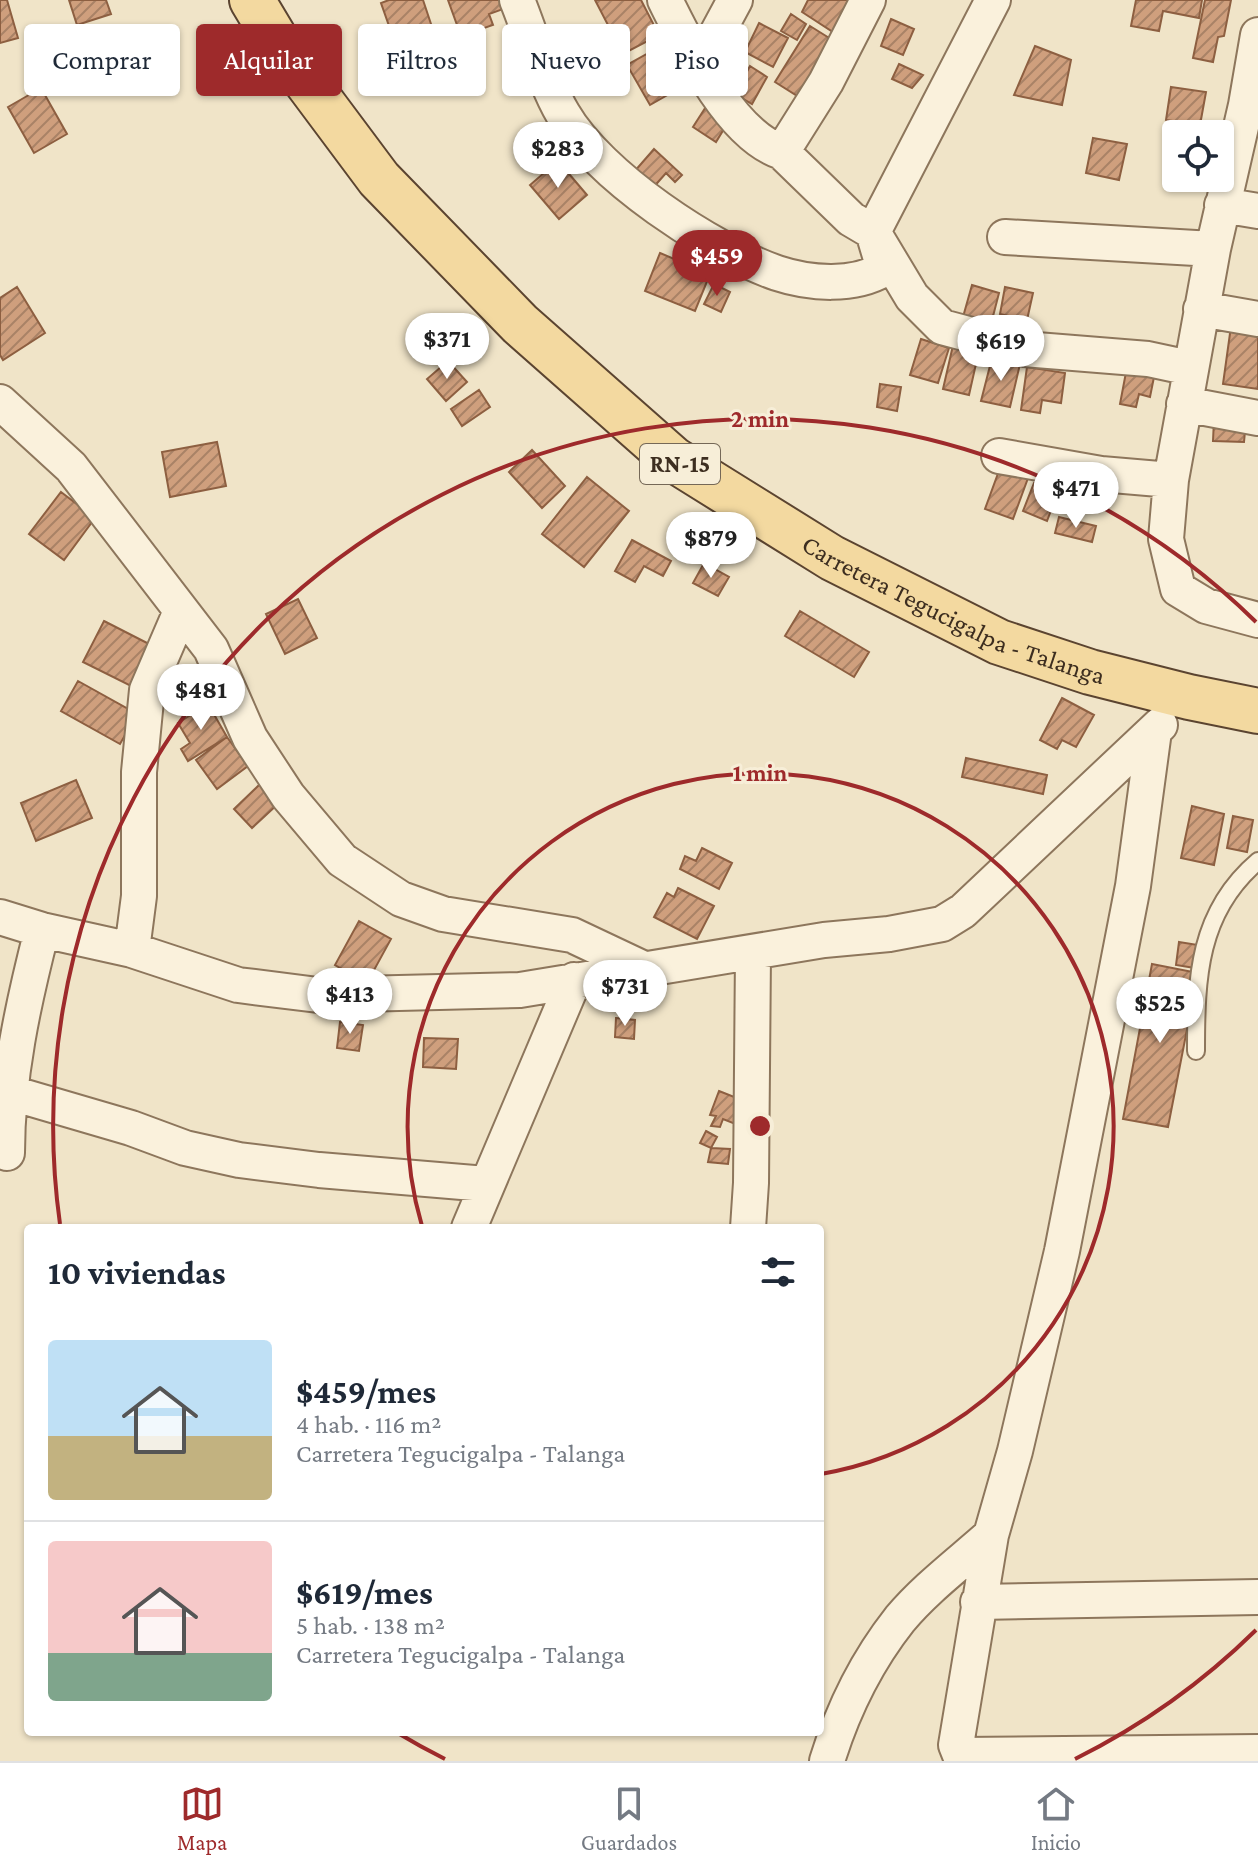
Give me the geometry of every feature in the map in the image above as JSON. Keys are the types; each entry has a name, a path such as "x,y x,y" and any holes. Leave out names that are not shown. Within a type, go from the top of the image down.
{"main road":[{"name":"Carretera Tegucigalpa - Talanga","path":"252,0 279,45 379,179 520,324 673,459 832,558 999,642 1090,672 1258,711"}],"street":[{"path":"517,0 562,113 582,141 619,177 727,252 779,274 815,281 870,278 884,269 873,232 993,0"},
{"path":"665,0 677,24"},
{"path":"722,24 735,0"},
{"path":"782,152 826,82 868,0"},
{"path":"1258,35 1252,106 1222,205 1190,368 1171,480 1166,539 1178,589 1206,606 1258,620"},
{"path":"721,96 743,125 768,147 782,152 851,219 873,232 912,297 942,327 1024,349 1148,359 1190,368"},
{"path":"1222,205 1258,211"},
{"path":"1005,237 1213,249"},
{"path":"1201,309 1258,319"},
{"path":"0,402 71,467 211,649 250,738 288,796 342,860 401,899 443,914 572,935 644,969"},
{"path":"1184,404 1258,418"},
{"path":"999,456 1101,474 1171,480"},
{"path":"132,950 139,896 139,772 147,690 181,611"},
{"path":"0,917 42,930 132,950 238,985 318,995 520,990 942,924 963,911 1189,697"},
{"path":"1154,731 1133,886 1062,1251 1015,1451 991,1535 956,1745 960,1755 1258,1752"},
{"path":"7,1153 8,1092 25,995 42,930"},
{"path":"748,1224 753,953"},
{"path":"471,1224 574,980"},
{"path":"8,1092 131,1128 185,1148 239,1160 486,1184"},
{"path":"827,1761 840,1719 867,1666 901,1618 991,1535"},
{"path":"978,1602 1258,1597"}],"lane":[{"path":"1196,1051 1202,956 1210,930 1224,897 1258,861"}],"building":[{"path":"0,0 7,0 18,38 0,43"},
{"path":"69,0 106,0 111,14 77,24"},
{"path":"389,0 423,0 431,24 388,24 381,3"},
{"path":"448,0 512,0 514,5 489,14 493,25 486,27 486,24 457,24"},
{"path":"595,0 641,0 653,24 646,24 646,42 630,50 630,24 607,24"},
{"path":"808,0 853,0 833,32 802,12"},
{"path":"1136,0 1202,0 1199,18 1163,11 1159,31 1131,26"},
{"path":"1205,0 1231,0 1224,36 1218,37 1213,62 1193,58"},
{"path":"791,14 806,24 797,40 781,31"},
{"path":"891,19 914,29 903,55 881,46"},
{"path":"759,23 788,38 773,67 748,54 748,46"},
{"path":"810,26 834,41 799,97 775,82"},
{"path":"1035,46 1071,60 1062,105 1014,95"},
{"path":"646,54 646,96 666,96 650,105 630,70 630,63"},
{"path":"899,64 923,75 912,88 892,79"},
{"path":"750,66 767,77 752,104 738,96 748,96"},
{"path":"1171,87 1206,92 1201,120 1166,120"},
{"path":"27,96 46,96 67,134 34,153 8,107"},
{"path":"707,105 730,119 716,142 693,127"},
{"path":"1093,138 1127,144 1119,180 1086,173"},
{"path":"654,149 682,175 675,182 666,173 652,189 634,172"},
{"path":"558,161 587,195 559,219 530,185"},
{"path":"660,253 710,274 695,311 645,291"},
{"path":"714,284 730,292 721,312 704,304"},
{"path":"972,285 999,293 991,324 963,317"},
{"path":"17,287 45,333 3,360 0,355 0,298"},
{"path":"1005,287 1033,293 1027,320 1000,314"},
{"path":"1232,319 1258,323 1258,389 1223,384"},
{"path":"921,339 949,348 938,383 910,375"},
{"path":"954,341 980,346 969,395 943,389"},
{"path":"992,358 1020,364 1010,407 981,401"},
{"path":"448,361 467,382 446,401 427,379"},
{"path":"1027,367 1065,373 1061,403 1042,400 1040,413 1021,410"},
{"path":"1127,367 1155,372 1150,397 1139,394 1136,407 1120,404"},
{"path":"880,384 901,387 897,411 877,407"},
{"path":"479,390 490,407 462,426 451,409"},
{"path":"1214,419 1246,421 1244,442 1213,441"},
{"path":"217,442 226,486 170,497 162,452"},
{"path":"532,450 565,486 542,508 509,472"},
{"path":"1000,468 1028,478 1013,519 985,509"},
{"path":"587,477 629,511 584,567 542,534"},
{"path":"1034,483 1058,492 1047,521 1023,511"},
{"path":"61,492 95,518 64,560 29,534"},
{"path":"1059,517 1096,526 1092,542 1055,533"},
{"path":"632,540 671,561 663,576 644,566 635,582 615,571"},
{"path":"704,563 729,577 718,596 693,583"},
{"path":"298,599 317,638 285,654 266,614"},
{"path":"800,611 869,652 854,677 785,636"},
{"path":"104,621 153,646 133,687 83,662"},
{"path":"78,681 137,714 120,744 61,711"},
{"path":"1062,698 1094,715 1076,747 1062,740 1057,749 1040,740"},
{"path":"208,704 227,737 188,761 181,749 190,743 178,723"},
{"path":"227,737 248,766 217,789 196,760"},
{"path":"966,758 1047,775 1043,794 962,777"},
{"path":"76,780 92,818 36,841 21,803"},
{"path":"260,784 278,804 252,828 234,809"},
{"path":"1192,806 1224,814 1214,865 1181,858"},
{"path":"1233,816 1253,820 1247,852 1227,848"},
{"path":"702,848 732,863 719,889 680,869 685,856 696,861"},
{"path":"678,888 714,906 697,939 654,917 667,893 674,897"},
{"path":"359,921 391,939 367,983 335,965"},
{"path":"1179,942 1198,945 1195,968 1176,965"},
{"path":"1152,964 1198,973 1168,1127 1123,1119"},
{"path":"616,1018 635,1020 634,1039 615,1037"},
{"path":"340,1022 363,1025 359,1051 337,1048"},
{"path":"424,1038 458,1039 456,1069 423,1067"},
{"path":"719,1091 747,1102 738,1125 723,1119 720,1127 711,1126 716,1116 710,1115"},
{"path":"706,1131 717,1137 711,1148 700,1143"},
{"path":"711,1148 730,1149 728,1164 708,1162"}]}
